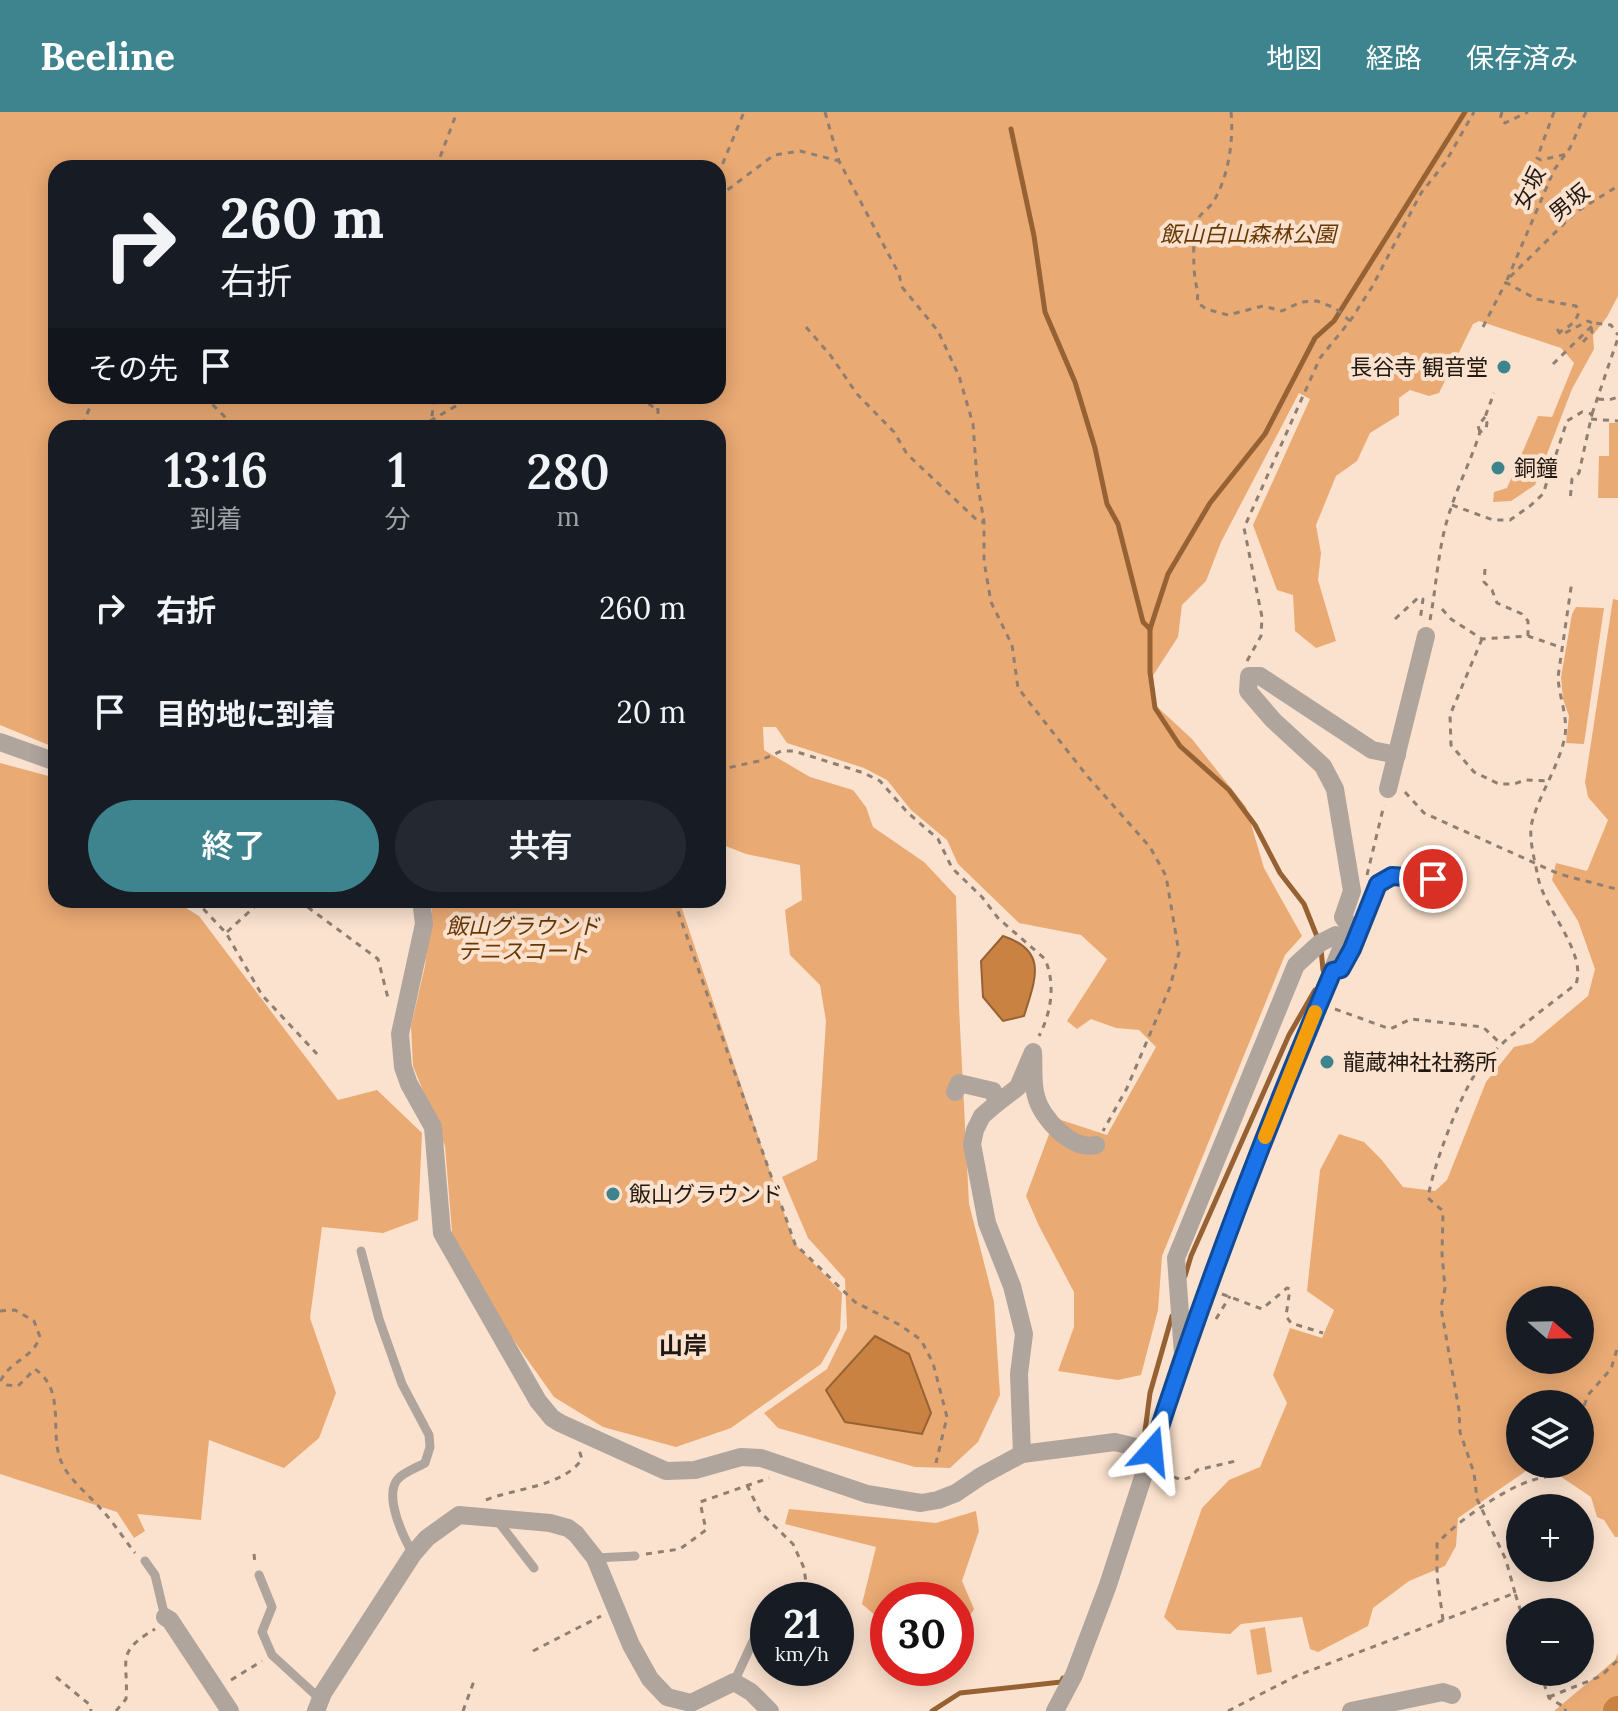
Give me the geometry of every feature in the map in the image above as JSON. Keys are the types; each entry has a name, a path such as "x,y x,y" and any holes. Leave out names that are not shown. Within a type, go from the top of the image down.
{"street":[{"path":"1390,783 1426,636"},
{"path":"1055,1711 1074,1675 1108,1585 1183,1354 1350,927 1343,917 1352,891 1335,789 1323,766 1273,720 1248,691 1249,676 1260,676 1372,750 1397,755"},
{"path":"0,742 48,759"},
{"path":"422,908 424,924 400,1034 400,1047 409,1084 433,1127 442,1233 538,1401 552,1418 666,1471 695,1470 741,1457 761,1458 867,1494 921,1503 956,1493 1022,1454 1115,1442 1152,1451"},
{"path":"1183,1354 1176,1258 1296,965 1320,943 1336,935 1345,941"},
{"path":"1033,1052 1035,1095 1042,1111 1072,1141 1088,1147 1096,1145"},
{"path":"1022,1454 1019,1374 1024,1334 1012,1286 987,1223 972,1144 982,1116 1018,1087 1033,1052"},
{"path":"955,1092 959,1083 993,1091 996,1104"},
{"path":"318,1705 413,1554 427,1538 459,1515 550,1523 568,1528 595,1558 639,1662 667,1697 691,1703 734,1682 751,1692 770,1711"},
{"path":"167,1618 230,1711"},
{"path":"1351,1711 1443,1692 1452,1695"}],"lane":[{"path":"1333,971 1341,969 1352,949 1378,884 1392,876 1433,879"},
{"path":"361,1251 379,1319 402,1384 429,1435 430,1447 425,1463 398,1478 392,1491 400,1530 413,1554"},
{"path":"497,1520 534,1568"},
{"path":"595,1558 635,1556"},
{"path":"145,1561 155,1575 167,1618"},
{"path":"259,1575 272,1607 262,1632 272,1655 318,1705"},
{"path":"734,1682 750,1648"}],"path":[{"path":"439,160 457,112"},
{"path":"724,160 744,112"},
{"path":"825,112 839,161 899,274 902,287 938,331 959,376 973,424 984,522 984,561 991,602 1012,645 1018,688 1088,777 1150,847 1166,876 1179,953 1170,987 1127,1088 1096,1145"},
{"path":"1231,112 1226,176 1212,204 1196,223 1197,302 1221,315 1263,306 1282,311 1301,302 1317,301 1335,308 1350,321"},
{"path":"1249,676 1243,667 1261,636 1262,617 1244,528 1320,358 1372,287 1421,193 1445,163 1474,112"},
{"path":"1502,112 1500,119 1505,123 1528,112"},
{"path":"1554,112 1537,158 1541,160 1567,154"},
{"name":"女坂","path":"1506,281 1554,170 1567,154 1586,112"},
{"path":"726,191 774,155 800,151 839,161"},
{"name":"男坂","path":"1506,281 1576,212 1618,186"},
{"path":"1483,327 1513,272"},
{"path":"1506,281 1536,297 1576,306 1579,312 1572,326 1557,331 1561,335 1588,321 1592,332 1583,342"},
{"path":"1553,364 1592,325 1601,322 1611,325 1618,337 1617,351 1591,417 1579,473 1572,479 1570,501"},
{"path":"806,327 857,394 894,432 907,454 979,522 984,522"},
{"path":"1426,636 1452,505 1468,470 1480,432 1486,429 1485,417 1494,393"},
{"path":"1598,399 1618,397"},
{"path":"212,404 227,420"},
{"path":"432,420 459,404"},
{"path":"649,404 657,410"},
{"path":"657,404 658,420"},
{"path":"1452,505 1493,520 1510,520 1543,494 1567,421 1582,412 1591,417 1618,421"},
{"path":"1485,569 1484,582 1492,590 1497,603 1522,614 1528,621 1528,636"},
{"path":"1517,1598 1506,1560 1481,1508 1474,1473 1460,1432 1441,1308 1445,1288 1443,1211 1428,1198 1434,1170 1478,1069 1501,1044 1576,984 1578,977 1571,948 1541,890 1531,825 1560,754 1567,721 1558,691 1572,581"},
{"path":"1442,609 1451,619 1482,639 1528,636 1563,648"},
{"path":"1482,639 1450,715 1451,745 1474,772 1499,784 1548,781"},
{"path":"726,768 759,761 781,751 794,751 880,781 907,812 938,839 952,868 982,897 998,918 1045,959 1049,969 1051,1008 1033,1052"},
{"path":"1364,883 1390,783 1424,813 1536,864 1583,882 1616,889"},
{"path":"203,908 226,933 262,995 317,1054"},
{"path":"226,933 253,908"},
{"path":"306,908 378,959 389,1004"},
{"path":"677,908 795,1244 855,1302 900,1325 921,1340 933,1363 947,1417 936,1463"},
{"path":"1325,989 1333,997 1335,1010 1390,1029 1411,1019 1483,1027 1501,1044"},
{"path":"1207,1291 1219,1292 1262,1309 1287,1288 1290,1289 1286,1316 1291,1323 1323,1333"},
{"path":"0,1311 15,1310 34,1321 40,1337 35,1350 6,1371 1,1380 7,1385 18,1386 35,1369 42,1374 55,1400 57,1443 63,1467 145,1561"},
{"path":"1592,1390 1611,1369 1618,1346"},
{"path":"485,1500 550,1480 576,1467 582,1459 580,1452 570,1443"},
{"path":"1166,1474 1182,1480 1191,1477 1197,1470 1240,1460"},
{"path":"1443,1620 1437,1576 1437,1544 1481,1508 1528,1481 1542,1478"},
{"path":"635,1556 680,1549 706,1530 700,1502 747,1485 760,1512 793,1544 804,1568 806,1582"},
{"path":"1228,1711 1296,1676 1515,1593"},
{"path":"533,1651 616,1609"},
{"path":"116,1711 126,1699 124,1664 130,1646 167,1618"},
{"path":"216,1689 272,1655"},
{"path":"1549,1697 1601,1676 1618,1660"},
{"path":"56,1677 90,1705 91,1711"},
{"path":"463,1711 474,1681"},
{"path":"1545,1686 1549,1697 1566,1708 1565,1711"}],"green space":[{"name":"飯山白山森林公園","path":"0,112 1618,112 1618,296 1593,335 1594,349 1572,389 1535,485 1511,501 1493,502 1494,492 1507,488 1538,416 1552,417 1574,363 1561,348 1479,321 1473,324 1439,393 1429,396 1410,390 1399,398 1399,415 1370,433 1357,461 1336,476 1316,525 1321,553 1318,580 1336,641 1316,648 1295,631 1293,595 1277,590 1253,525 1310,399 1299,393 1221,542 1206,581 1182,605 1178,637 1152,677 1152,702 1192,739 1246,807 1264,868 1302,936 1285,955 1162,1256 1158,1310 1141,1375 1118,1380 1058,1371 1074,1327 1074,1292 1026,1196 1055,1118 1107,1135 1156,1047 1139,1030 1116,1028 1091,1019 1077,1029 1067,1021 1107,959 1081,935 1019,923 958,864 947,840 911,810 887,780 864,768 787,743 776,727 763,727 764,750 810,777 853,790 866,807 873,827 924,862 956,896 969,1204 994,1302 1000,1395 978,1442 950,1468 915,1467 778,1428 764,1413 827,1369 847,1328 845,1279 808,1238 782,1177 817,1160 826,1021 820,985 790,955 785,910 802,900 800,865 746,854 726,846 726,420 48,420 48,745 0,725"},
{"path":"1609,423 1618,423 1618,498 1598,498 1599,456 1609,456"},
{"path":"1613,599 1618,600 1618,1537 1604,1520 1597,1517 1594,1494 1587,1494 1563,1478 1594,1478 1594,1390 1506,1390 1506,1478 1516,1478 1458,1518 1456,1546 1445,1566 1409,1581 1373,1608 1368,1626 1318,1652 1310,1649 1302,1617 1241,1624 1230,1634 1177,1630 1164,1617 1202,1508 1229,1480 1260,1467 1287,1403 1273,1375 1290,1328 1322,1338 1334,1310 1307,1291 1320,1170 1339,1134 1364,1142 1403,1187 1435,1191 1447,1180 1486,1082 1514,1047 1532,1043 1588,996 1595,969 1578,921 1552,880 1556,863 1587,871 1608,820 1588,797 1585,782"},
{"path":"1576,607 1604,608 1584,744 1566,743 1569,716 1563,699 1561,677 1572,614"},
{"path":"0,763 48,776 48,908 186,908 199,916 338,1100 377,1090 422,1133 418,1220 383,1233 322,1227 310,1318 336,1393 319,1438 284,1468 209,1440 201,1520 137,1514 145,1531 134,1538 117,1512 0,1474"},
{"name":"飯山グラウンド","path":"431,908 682,908 794,1243 842,1293 840,1330 821,1364 731,1428 676,1447 603,1427 554,1397 512,1338 453,1244 445,1146 413,1066 411,1026 425,966"},
{"path":"789,1509 936,1523 976,1511 979,1531 962,1582 870,1582 870,1611 862,1604 876,1547 785,1524"},
{"path":"1265,1627 1272,1672 1257,1675 1250,1630"},
{"path":"1618,1653 1618,1702 1607,1711 1554,1711 1584,1686 1594,1686 1594,1678 1615,1660"}],"shaded area":[{"path":"1003,936 1027,950 1035,968 1024,1016 1003,1021 983,997 981,961"},
{"path":"875,1336 909,1354 931,1413 922,1434 845,1422 826,1390"}],"waterway":[{"path":"1318,939 1304,904 1280,873 1255,825 1229,790 1180,746 1155,708 1150,672 1150,629 1168,574 1210,503 1265,434 1315,338 1334,321 1465,112"},
{"path":"1011,129 1034,236 1045,312 1075,382 1095,448 1107,504 1118,524 1143,622 1150,629"},
{"path":"1321,949 1323,970"},
{"path":"1185,1276 1191,1256 1289,1035 1315,990"},
{"path":"1143,1446 1150,1393 1172,1316"},
{"path":"932,1711 960,1693 1061,1682 1063,1678"}],"slow traffic":[{"path":"1265,1137 1315,1012"}],"place":[{"name":"長谷寺 観音堂","path":"1504,367"},
{"name":"銅鐘","path":"1498,468"},
{"name":"龍蔵神社社務所","path":"1327,1062"},
{"name":"飯山グラウンド","path":"613,1194"}],"district":[{"name":"山岸","path":"683,1345"}],"route":[{"path":"1152,1451 1185,1348 1274,1113 1333,971 1341,969 1352,949 1378,884 1392,876 1433,879"}],"park label":[{"name":"飯山グラウンド テニスコート","path":"523,938"}]}
